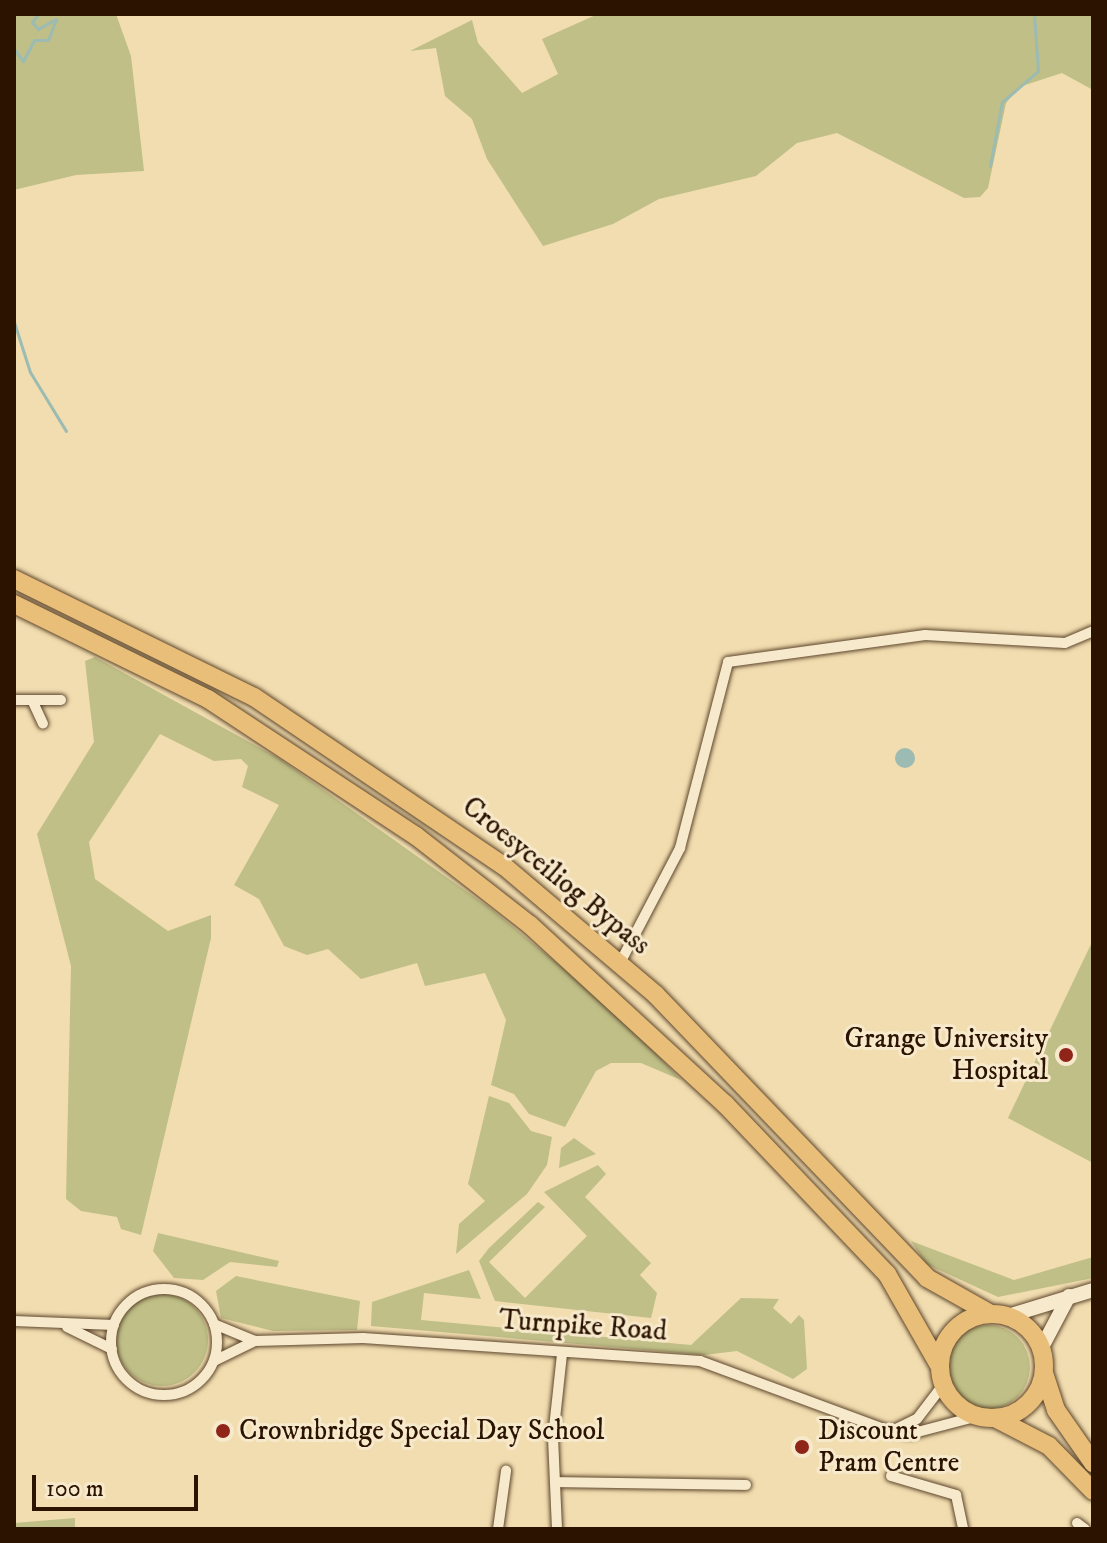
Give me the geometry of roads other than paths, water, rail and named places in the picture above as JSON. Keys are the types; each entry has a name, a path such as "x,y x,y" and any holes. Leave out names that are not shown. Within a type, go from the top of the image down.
{"highway":[{"name":"Croesyceiliog Bypass","path":"14,579 254,697 342,750 504,866 620,963 786,1122 927,1278 989,1313"},
{"name":"Croesyceiliog Bypass","path":"14,604 208,699 416,836 530,925 725,1104 887,1274 939,1365"},
{"path":"1093,1463 1056,1410 1041,1349 1008,1316 989,1313 960,1324 939,1365 943,1385 986,1417 1049,1446 1093,1491"},
{"path":"986,1417 1028,1403 1044,1370"}],"main road":[{"path":"1008,1316 1093,1290"},
{"path":"1041,1349 1069,1296"}],"street":[{"path":"620,963 680,848 728,662 925,635 1065,643 1093,631"},
{"path":"14,700 61,700"},
{"path":"32,700 43,724"},
{"name":"Turnpike Road","path":"114,1325 128,1304 159,1289 195,1299 214,1324 255,1341 363,1338 716,1365 910,1434 986,1417"},
{"path":"14,1321 65,1326 114,1325 112,1349 65,1326"},
{"path":"214,1324 214,1361"},
{"name":"Turnpike Road","path":"112,1349 129,1382 161,1395 189,1389 214,1361 255,1341"},
{"path":"557,1529 562,1354"},
{"path":"894,1430 917,1419 943,1385"},
{"path":"498,1529 506,1471"},
{"path":"891,1476 956,1495 963,1529"},
{"path":"556,1482 746,1485"}],"water":[{"path":"905,748 912,751 915,758 912,765 905,768 898,765 895,758 898,751"}],"waterway":[{"path":"14,49 23,61 34,40 48,40 56,19 38,29 32,22 38,14"},
{"path":"990,166 1002,102 1038,71 1034,14"},
{"path":"14,322 30,372 66,431"}],"place":[{"name":"Grange University Hospital","path":"1066,1055"},
{"name":"Crownbridge Special Day School","path":"223,1431"},
{"name":"Discount Pram Centre","path":"802,1447"}]}
